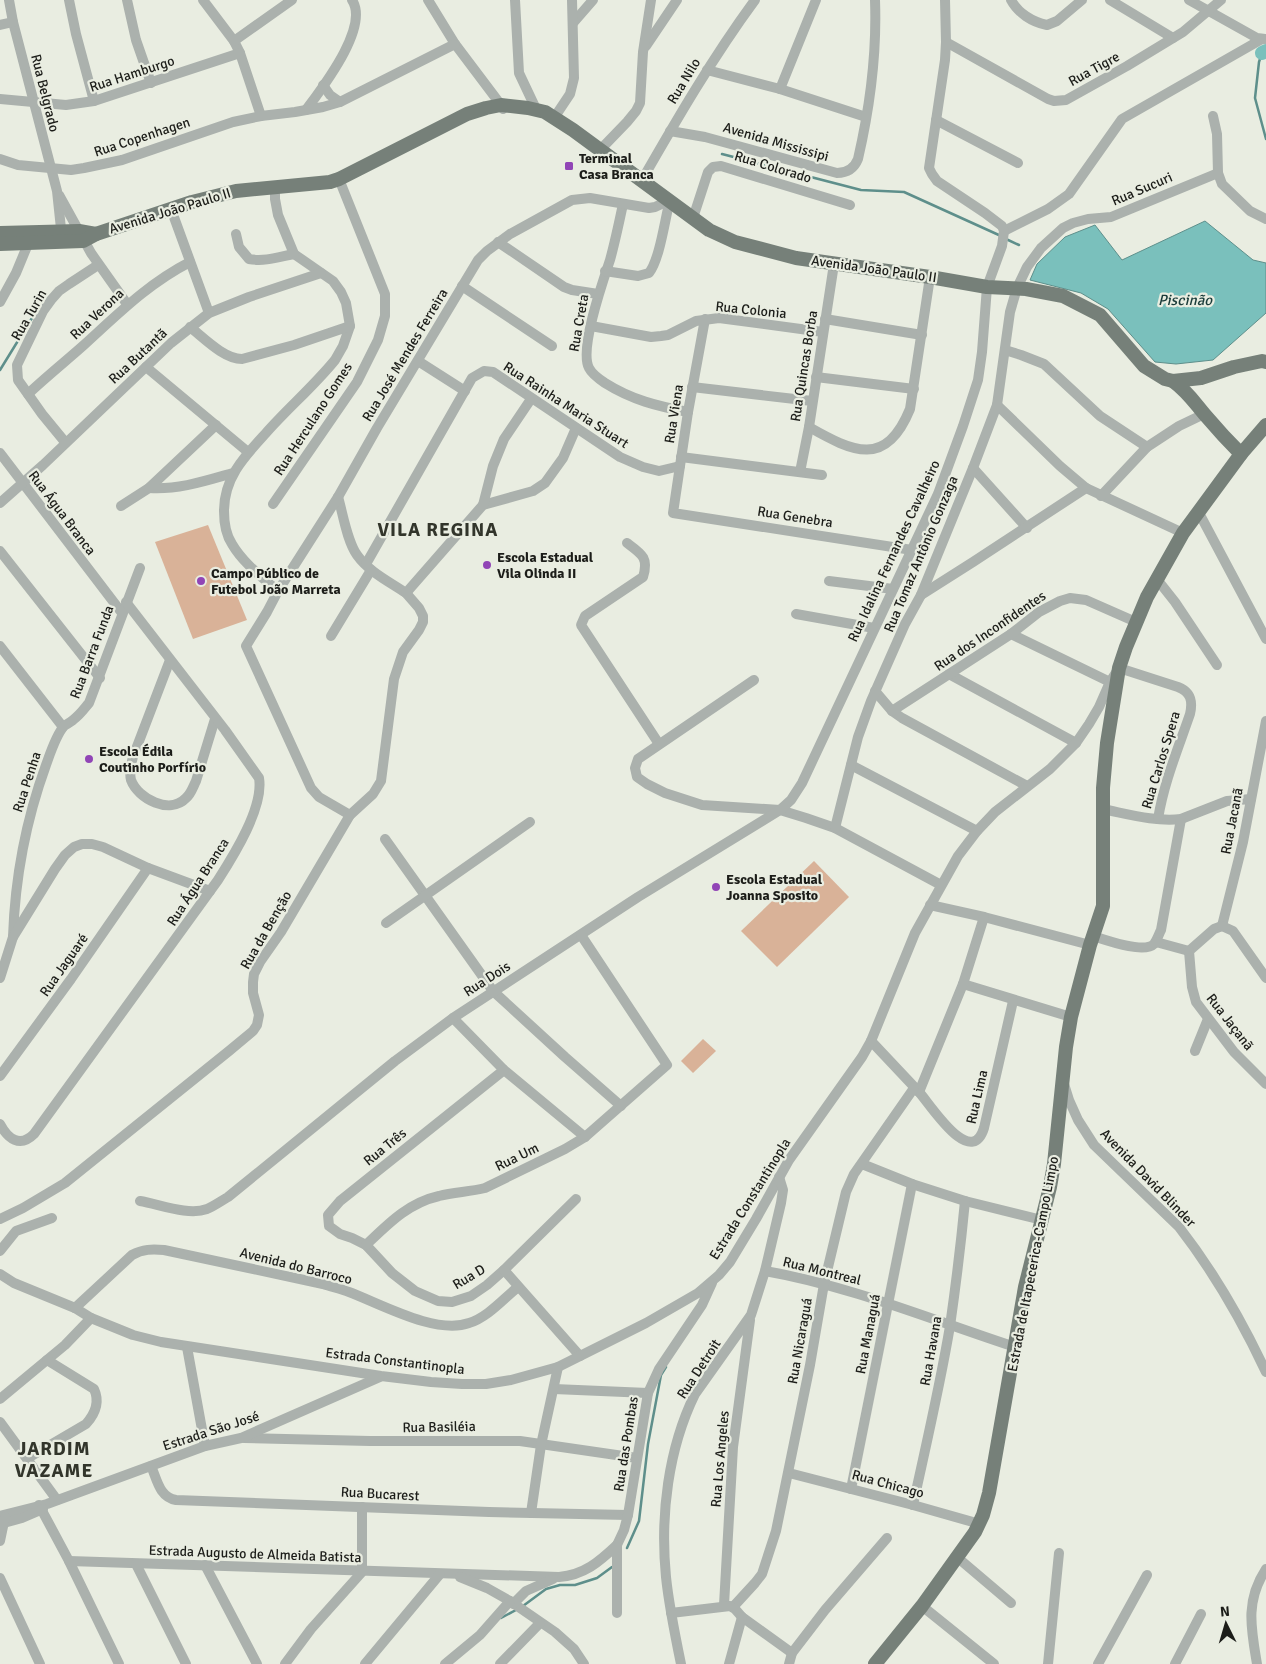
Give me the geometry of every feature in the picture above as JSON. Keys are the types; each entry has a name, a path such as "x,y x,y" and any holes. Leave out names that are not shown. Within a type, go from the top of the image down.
{"main road":[{"name":"Avenida João Paulo II","path":"502,108 554,118"},
{"name":"Avenida João Paulo II","path":"0,244 28,238 96,234 192,202 236,191 319,184 340,179 467,114 502,108 536,109 573,130 709,230 735,242 796,258 990,287 1036,290 1063,296 1100,315 1144,366 1159,376 1173,381 1190,395 1204,414 1241,454"},
{"name":"Avenida João Paulo II","path":"0,233 28,238"},
{"path":"1173,381 1201,378 1242,364 1266,362"},
{"path":"1190,395 1194,386 1201,378"},
{"name":"Estrada de Itapecerica-Campo Limpo","path":"875,1664 958,1558 980,1524 989,1493 1027,1279 1054,1164 1071,1017 1100,918 1103,898 1102,810 1108,743 1120,668 1136,622 1156,578 1183,533 1241,454 1266,425"}],"street":[{"name":"Rua Belgrado","path":"9,0 57,191 62,237"},
{"path":"69,0 94,101"},
{"path":"127,0 136,40 151,83"},
{"path":"203,0 234,41 240,53 261,116"},
{"path":"234,41 291,0"},
{"path":"306,110 342,55 355,25 356,7 352,0"},
{"path":"428,0 455,44 502,108"},
{"path":"514,0 519,73 536,109"},
{"path":"554,118 565,103 573,86 572,0"},
{"path":"573,23 593,0"},
{"path":"600,150 636,112 640,103 643,52 651,0"},
{"path":"643,52 677,0"},
{"name":"Rua Nilo","path":"642,180 707,70 755,0"},
{"path":"780,89 816,0"},
{"name":"Avenida Mississipi","path":"670,131 705,137 837,173 845,173 855,166 858,160 872,85 875,52 875,0"},
{"path":"945,0 946,42 929,168 938,180 1002,226 1004,231 1048,209 1069,194 1122,118 1264,39"},
{"path":"1011,0 1029,18 1047,25 1062,17 1082,0"},
{"path":"1110,0 1173,38"},
{"path":"1188,0 1264,39"},
{"name":"Rua Tigre","path":"946,42 1048,99 1061,101 1074,96 1183,32 1221,0"},
{"path":"0,25 13,22"},
{"name":"Rua Copenhagen","path":"0,159 18,165 71,170 99,166 122,160 216,127 261,116 323,108 340,102 455,44"},
{"name":"Rua Hamburgo","path":"0,99 66,105 94,101 240,53"},
{"path":"707,70 780,89 866,117"},
{"path":"323,86 330,95 340,102"},
{"path":"1213,116 1217,134 1218,173 1222,184 1250,211 1266,219"},
{"path":"936,120 1018,164"},
{"name":"Rua Colorado","path":"693,218 708,172 713,167 721,166 850,205"},
{"name":"Rua Sucuri","path":"1013,288 1041,248 1063,228 1080,220 1111,217 1218,173"},
{"name":"Rua Herculano Gomes","path":"273,504 357,382 378,340 385,316 385,294 340,179"},
{"path":"275,187 278,215 294,254 333,281 342,292 349,314 350,326 340,353 332,364 248,452 233,473 227,486 224,506 225,524 229,537 238,553 278,591"},
{"name":"Rua Belgrado","path":"57,191 98,265 127,304"},
{"name":"Rua José Mendes Ferreira","path":"350,815 319,797 311,788 246,646 338,496 478,260 510,234 572,200 587,198 655,207 670,200"},
{"path":"605,271 638,276 649,273 655,260 670,200"},
{"name":"Rua Creta","path":"623,204 591,326 586,358 589,368 593,374 614,388 640,401 663,408 688,412"},
{"path":"171,209 209,313"},
{"name":"Rua Idalina Fernandes Cavalheiro","path":"780,810 791,800 802,783 941,485 974,393 982,352 990,287 1002,246 1004,231"},
{"path":"236,234 240,247 249,259 270,259 294,254"},
{"path":"0,302 16,273 28,238"},
{"path":"498,242 564,287 598,294"},
{"name":"Rua Verona","path":"28,394 70,358 127,304 158,280 190,262"},
{"name":"Rua Quincas Borba","path":"800,472 809,427 834,264"},
{"name":"Rua Turin","path":"66,442 18,380 17,365 43,311 59,291 98,265"},
{"name":"Rua Butantã","path":"0,503 190,327 209,313 321,273"},
{"path":"809,427 834,442 846,447 864,450 886,443 894,436 903,424 910,409 930,277"},
{"path":"462,286 552,346"},
{"name":"Rua Tomaz Antônio Gonzaga","path":"835,828 858,737 875,691 921,594 997,405 1013,288"},
{"name":"Rua Colonia","path":"591,326 651,337 668,335 691,323 705,319 730,319 823,332"},
{"name":"Rua Viena","path":"673,513 692,387 705,319"},
{"path":"825,319 922,335"},
{"path":"190,327 225,355 242,359 294,345 350,326"},
{"path":"1005,350 1021,354 1044,364 1100,416 1147,447"},
{"path":"418,361 465,391"},
{"path":"146,367 248,452"},
{"name":"Rua Rainha Maria Stuart","path":"331,636 465,391 479,372 492,372 620,458 637,465 659,471 681,461 822,475"},
{"path":"816,377 914,389"},
{"path":"692,387 812,401"},
{"path":"338,496 351,543 358,556 368,567 406,593 483,505 493,466 504,439 531,399"},
{"path":"997,405 1060,466 1086,488 1183,533"},
{"path":"1101,496 1147,447 1179,426 1204,414"},
{"path":"120,506 149,488 216,425"},
{"path":"483,505 533,491 545,483 562,458 576,428"},
{"name":"Rua Água Branca","path":"0,452 22,484 122,613"},
{"path":"973,468 1027,528"},
{"path":"149,488 167,489 233,473"},
{"path":"921,594 1027,528 1086,488"},
{"path":"1198,511 1266,639"},
{"name":"Rua Genebra","path":"673,513 912,550"},
{"path":"627,543 641,553 646,569 643,577 585,616 581,626 659,744"},
{"path":"0,551 100,678"},
{"name":"Rua Barra Funda","path":"63,727 75,718 89,703 140,568"},
{"path":"1156,578 1175,602 1218,665"},
{"path":"829,582 893,589"},
{"name":"Rua da Benção","path":"0,1219 66,1183 253,1031 257,1025 259,1016 254,993 254,974 260,962 281,932 350,815 373,794 381,781 394,679 403,652 420,630 423,622 423,616 419,608 406,593"},
{"name":"Rua dos Inconfidentes","path":"892,711 1010,634 1039,612 1060,601 1070,598 1086,600 1136,622"},
{"name":"Rua Água Branca","path":"0,1124 8,1136 18,1141 29,1139 34,1134 210,891 239,847 255,805 260,783 259,778 159,643 126,602"},
{"path":"796,614 874,628"},
{"path":"1010,634 1110,682"},
{"path":"0,646 63,727"},
{"path":"170,660 133,757 130,774 136,788 148,799 164,805 181,802 186,798 192,791 196,781 215,718"},
{"name":"Estrada Constantinopla","path":"0,1274 14,1283 75,1308 91,1318 133,1334 161,1342 187,1348 254,1356 381,1376 462,1384 486,1384 511,1380 558,1367 674,1308 703,1290 730,1262 793,1154 862,1057 871,1041 915,933 958,856 977,831 995,812 1050,769 1076,743 1099,707 1110,682 1120,668"},
{"name":"Rua Carlos Spera","path":"1120,668 1178,687 1187,692 1190,698 1190,714 1169,772 1162,795 1158,819"},
{"path":"949,674 1076,743"},
{"path":"754,680 638,759 635,768 637,777 665,793 702,806 780,810 835,828 941,885"},
{"path":"875,691 892,711 918,728 1027,786"},
{"name":"Rua Jacanã","path":"1222,926 1243,842 1266,721"},
{"name":"Rua Penha","path":"13,937 16,890 26,834 44,770 63,727"},
{"path":"851,765 977,831"},
{"path":"1102,810 1158,819 1181,820 1227,802 1251,798"},
{"name":"Rua Dois","path":"140,1201 198,1211 206,1209 228,1197 395,1061 453,1018 638,897 780,810"},
{"path":"930,905 1092,941 1149,947 1156,942 1161,930 1181,820"},
{"path":"386,923 530,822"},
{"path":"385,839 493,991 620,1106"},
{"path":"0,978 13,937 55,869 65,855 74,847 82,844 92,844 148,868 210,891"},
{"name":"Rua Jaguaré","path":"0,1076 71,979 148,868"},
{"name":"Rua Nicaraguá","path":"728,1606 755,1583 762,1574 776,1531 810,1365 824,1284 846,1192 854,1174 886,1127 917,1090 963,984 984,917"},
{"path":"1156,942 1189,951 1214,929 1222,926 1233,931 1266,978"},
{"name":"Rua Um","path":"366,1245 404,1210 418,1202 439,1196 485,1188 585,1137 667,1065 580,935"},
{"name":"Rua Jaçanã","path":"1189,951 1193,994 1196,1002 1234,1052 1266,1084"},
{"path":"963,984 1071,1017"},
{"name":"Rua Lima","path":"871,1041 917,1090 952,1132 966,1140 972,1141 979,1138 984,1128 1013,1000"},
{"path":"453,1018 504,1070 585,1137"},
{"path":"1195,1051 1208,1019"},
{"name":"Rua Três","path":"366,1245 340,1234 329,1226 328,1215 332,1209 504,1070"},
{"name":"Avenida David Blinder","path":"1063,1078 1069,1100 1078,1120 1094,1145 1174,1222 1190,1241 1229,1301 1266,1372"},
{"path":"862,1164 912,1184 965,1201 1042,1220"},
{"name":"Rua Detroit","path":"681,1664 666,1577 663,1534 664,1514 673,1458 689,1407 696,1394 751,1315 765,1271 783,1194 783,1186 779,1177"},
{"name":"Rua Managuá","path":"851,1489 912,1184"},
{"name":"Rua D","path":"366,1245 399,1279 415,1291 438,1301 452,1302 461,1300 487,1285 576,1199"},
{"name":"Rua Havana","path":"913,1504 936,1401 950,1326 965,1201"},
{"path":"0,1250 16,1231 52,1218"},
{"name":"Avenida do Barroco","path":"75,1308 132,1255 141,1250 153,1249 324,1284 408,1316 442,1325 461,1325 476,1320 518,1287"},
{"path":"504,1270 580,1356"},
{"name":"Rua Montreal","path":"765,1271 824,1284 873,1298 888,1305 1015,1347"},
{"name":"Rua das Pombas","path":"440,1574 559,1577 580,1573 592,1566 617,1545 628,1515 648,1393 659,1369 702,1305 713,1282 719,1275"},
{"name":"Rua Los Angeles","path":"728,1606 733,1448 751,1315"},
{"path":"0,1399 83,1328 91,1318"},
{"path":"187,1348 205,1446"},
{"path":"28,1458 86,1424 92,1418 96,1408 97,1394 94,1389 47,1360"},
{"path":"531,1513 541,1445 558,1367"},
{"name":"Estrada São José","path":"3,1519 43,1507 57,1500 205,1446 241,1438 381,1376"},
{"path":"554,1389 648,1393"},
{"path":"0,1422 57,1500"},
{"name":"Rua Basiléia","path":"241,1438 370,1441 510,1440 637,1458"},
{"name":"Rua Bucarest","path":"151,1466 163,1494 169,1499 628,1515"},
{"name":"Rua Chicago","path":"789,1473 913,1504 980,1524"},
{"path":"43,1507 119,1664"},
{"path":"286,1664 297,1646 319,1619 362,1572 362,1507"},
{"path":"0,1541 3,1519"},
{"path":"789,1664 792,1653 825,1610 886,1538"},
{"name":"Rua das Pombas","path":"617,1545 617,1613"},
{"path":"1048,1664 1060,1554"},
{"path":"958,1558 1012,1603"},
{"name":"Estrada Augusto de Almeida Batista","path":"69,1561 440,1574"},
{"path":"136,1564 186,1664"},
{"path":"205,1565 257,1664"},
{"path":"1257,1664 1251,1630 1252,1605 1255,1590 1266,1569"},
{"path":"365,1664 440,1574"},
{"path":"454,1574 486,1588 513,1603 568,1642 584,1664"},
{"path":"1098,1664 1147,1575"},
{"path":"445,1664 480,1635 526,1591 559,1577"},
{"path":"0,1578 40,1664"},
{"path":"671,1613 728,1606 792,1653"},
{"path":"922,1606 994,1664"},
{"path":"1175,1664 1201,1614"},
{"path":"729,1664 742,1617"},
{"path":"500,1664 540,1623"}],"shaded area":[{"name":"Campo Público de Futebol João Marreta","path":"208,525 247,620 193,639 155,542"},
{"path":"814,861 849,897 777,967 741,931"},
{"path":"703,1039 716,1051 693,1073 681,1061"}],"water":[{"name":"Piscinão","path":"1205,221 1253,260 1266,263 1266,313 1213,360 1176,364 1155,362 1108,309 1081,293 1030,280 1037,264 1065,237 1095,225 1122,260"}],"waterway":[{"path":"1262,53 1266,51"},
{"path":"1262,53 1259,62 1255,98 1266,139"},
{"path":"722,154 861,190 904,192 1001,236"},
{"path":"1006,239 1019,245"},
{"path":"0,370 40,305"},
{"path":"627,1548 639,1521 648,1444 661,1375 666,1367"},
{"path":"523,1606 546,1589 560,1585 575,1585 597,1578 612,1567"},
{"path":"501,1618 516,1610"}],"place":[{"name":"Terminal Casa Branca","path":"569,166"},
{"name":"Escola Estadual Vila Olinda II","path":"487,565"},
{"name":"Campo Público de Futebol João Marreta","path":"201,581"},
{"name":"Escola Édila Coutinho Porfírio","path":"89,759"},
{"name":"Escola Estadual Joanna Sposito","path":"716,887"}],"district":[{"name":"VILA REGINA","path":"438,530"},
{"name":"JARDIM VAZAME","path":"54,1460"}]}
